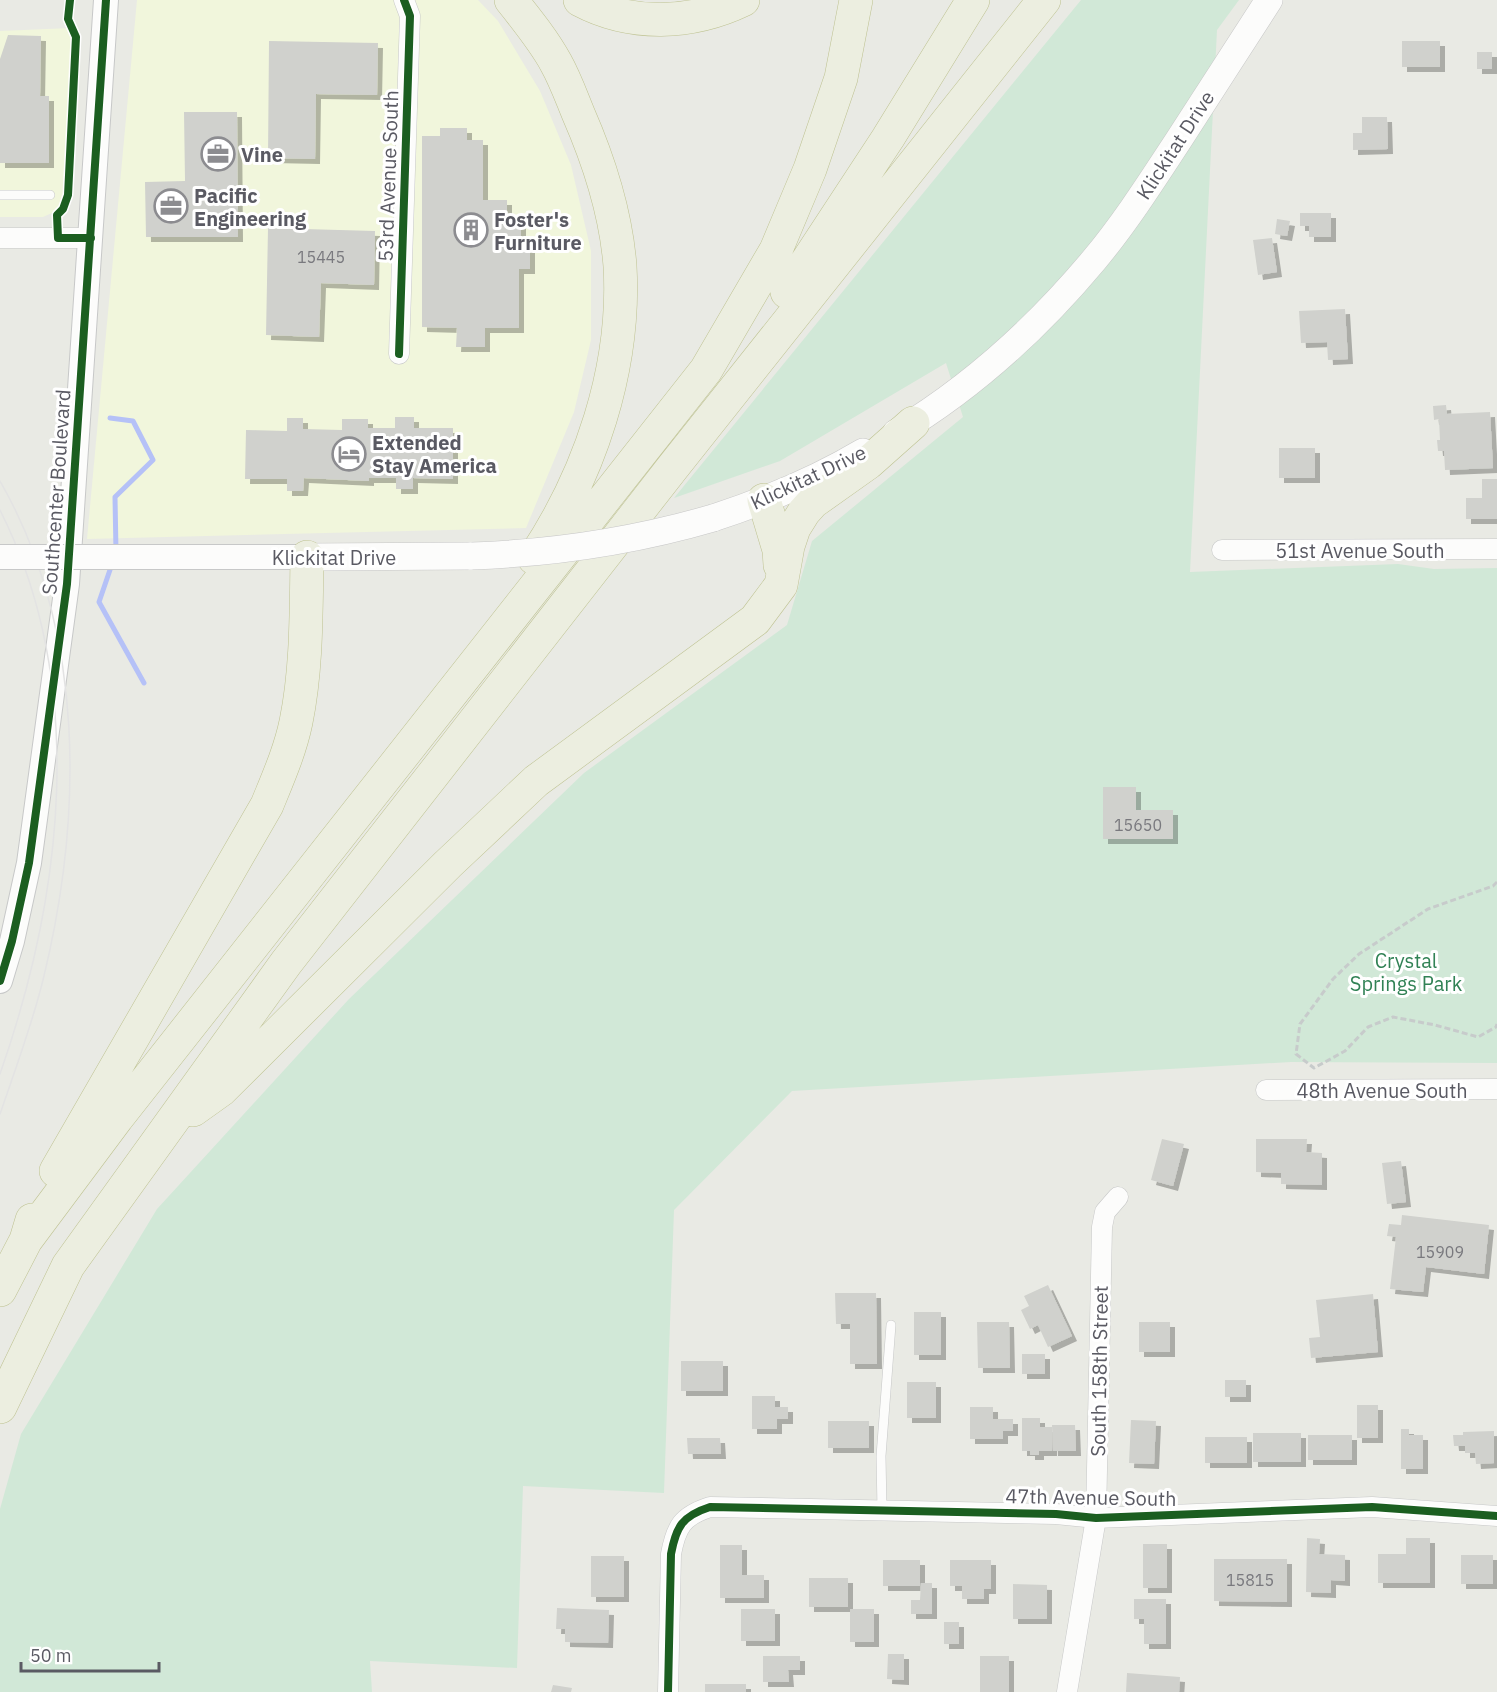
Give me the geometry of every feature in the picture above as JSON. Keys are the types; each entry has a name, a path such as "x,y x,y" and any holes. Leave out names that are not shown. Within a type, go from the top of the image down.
{"highway":[{"path":"254,943 510,596 558,523 589,456 607,392 618,330 620,277 611,206 589,137 556,63 511,0"},
{"path":"580,0 609,13 637,19 671,20 703,16 743,0"},
{"path":"0,1290 26,1240 117,1118 706,370 776,250 810,169 841,78 856,0"},
{"path":"673,467 882,148 974,0"},
{"path":"0,1407 68,1266 286,963 673,467 1044,0"},
{"path":"169,1126 221,1090 448,864 536,781 755,620 781,585 788,546 794,528 804,512 813,502 868,463 913,423"},
{"path":"764,500 778,550 781,585"},
{"path":"26,1240 39,1200 267,805 296,724 302,687 307,557"}],"main road":[{"name":"Klickitat Drive","path":"307,557 472,556 533,553 594,545 654,534 713,518 764,500 853,458 913,423 977,375 1012,346 1067,291 1095,259 1151,182 1269,0"}],"street":[{"name":"Southcenter Boulevard","path":"0,981 6,940 32,841 67,584 106,0"},
{"name":"53rd Avenue South","path":"399,354 410,16 404,0"},
{"path":"0,237 91,238"},
{"name":"51st Avenue South","path":"1222,550 1497,549"},
{"name":"Klickitat Drive","path":"0,557 307,557"},
{"name":"48th Avenue South","path":"1266,1090 1497,1089"},
{"name":"South 158th Street","path":"1067,1692 1096,1518 1102,1227 1105,1212 1118,1197"},
{"name":"47th Avenue South","path":"668,1692 671,1554 675,1533 686,1518 710,1507 1056,1514 1096,1518 1372,1507 1497,1516"}],"lane":[{"path":"0,195 50,195"},
{"path":"882,1510 881,1456 891,1325"}],"path":[{"path":"1497,882 1493,886 1428,909 1359,954 1334,979 1300,1024 1296,1054 1314,1068 1345,1051 1368,1027 1393,1017 1435,1024 1478,1037 1496,1027 1497,1024"}],"shaded area":[{"path":"137,0 478,0 498,21 540,91 571,165 591,251 591,340 574,412 526,528 87,539"},
{"path":"71,28 73,34 64,190 61,203 54,212 43,217 0,217 0,31"}],"green space":[{"name":"Crystal Springs Park","path":"1081,0 1239,0 1217,30 1190,572 1398,564 1434,569 1497,568 1497,1063 1291,1062 792,1091 674,1210 664,1493 523,1486 517,1668 370,1661 372,1692 0,1692 0,1509 21,1434 157,1209 349,999 584,773 787,625 812,541 963,417 946,363 780,461 674,498"}],"building":[{"path":"8,35 41,36 40,96 49,96 49,163 0,163 0,59"},
{"path":"269,41 378,43 377,95 316,94 315,159 268,158"},
{"path":"1402,41 1440,41 1440,67 1402,67"},
{"path":"1477,52 1492,52 1492,69 1477,69"},
{"path":"184,112 237,112 238,237 146,237 145,182 185,181"},
{"path":"1362,117 1387,117 1388,149 1353,150 1353,133 1362,133"},
{"name":"Foster's Furniture","path":"440,128 467,128 467,140 483,140 483,200 507,200 507,219 521,219 521,241 530,241 530,269 519,269 519,328 485,328 485,347 456,347 457,328 422,327 422,136 440,136"},
{"path":"1300,213 1331,213 1331,237 1309,237 1309,226 1300,226"},
{"path":"1277,219 1290,221 1287,236 1275,234"},
{"path":"268,228 375,231 374,285 321,283 319,337 266,335"},
{"path":"1272,238 1277,272 1258,275 1253,240"},
{"path":"1345,309 1348,359 1328,360 1327,342 1301,343 1299,311"},
{"path":"1446,405 1447,414 1490,412 1493,468 1445,470 1444,451 1438,451 1439,419 1434,420 1433,406"},
{"name":"Extended Stay America","path":"395,417 414,417 414,428 453,428 453,479 413,478 413,489 396,489 396,478 369,478 369,481 304,478 303,491 287,491 287,479 245,479 246,430 287,431 287,418 303,418 303,429 342,430 342,419 368,419 368,428 395,428"},
{"path":"1279,448 1315,448 1315,478 1279,478"},
{"path":"1482,479 1497,479 1497,519 1466,519 1466,498 1482,498"},
{"path":"1103,787 1136,787 1136,810 1173,810 1173,839 1103,839"},
{"path":"1162,1139 1184,1144 1173,1186 1151,1180"},
{"path":"1256,1139 1307,1139 1306,1152 1322,1153 1322,1185 1281,1184 1281,1173 1256,1172"},
{"path":"1401,1161 1406,1202 1387,1204 1382,1163"},
{"path":"1402,1215 1489,1225 1484,1274 1426,1267 1423,1292 1390,1289 1396,1237 1387,1236 1389,1224 1401,1225"},
{"path":"1048,1285 1072,1336 1048,1347 1038,1325 1030,1329 1021,1310 1029,1306 1024,1296"},
{"path":"835,1293 876,1293 877,1364 850,1364 850,1324 836,1324"},
{"path":"1373,1294 1378,1352 1311,1358 1309,1338 1320,1337 1316,1300"},
{"path":"914,1312 941,1312 941,1355 914,1355"},
{"path":"977,1322 1009,1322 1010,1368 978,1368"},
{"path":"1139,1322 1170,1322 1170,1352 1139,1352"},
{"path":"1022,1354 1045,1354 1045,1374 1022,1374"},
{"path":"681,1361 723,1361 723,1391 681,1391"},
{"path":"1225,1380 1246,1380 1246,1397 1225,1397"},
{"path":"907,1382 936,1382 936,1418 907,1418"},
{"path":"752,1396 775,1396 775,1407 788,1407 788,1419 777,1419 777,1429 752,1429"},
{"path":"1357,1405 1378,1405 1378,1438 1357,1438"},
{"path":"970,1407 993,1407 993,1419 1013,1419 1013,1431 1003,1431 1003,1439 970,1439"},
{"path":"1022,1418 1040,1418 1040,1427 1052,1427 1052,1451 1039,1451 1039,1455 1030,1455 1030,1451 1022,1451"},
{"path":"1131,1420 1156,1421 1154,1464 1129,1463"},
{"path":"828,1421 869,1421 869,1448 828,1448"},
{"path":"1052,1425 1075,1425 1076,1451 1053,1451"},
{"path":"1401,1429 1409,1429 1409,1435 1423,1435 1423,1469 1401,1469"},
{"path":"1494,1431 1494,1463 1476,1464 1475,1453 1465,1453 1465,1446 1454,1446 1453,1435 1463,1435 1463,1432"},
{"path":"1253,1433 1301,1433 1301,1462 1253,1462"},
{"path":"1308,1435 1352,1435 1352,1460 1308,1460"},
{"path":"1205,1437 1247,1437 1247,1463 1205,1463"},
{"path":"687,1438 720,1438 721,1454 688,1454"},
{"path":"1307,1538 1320,1539 1319,1554 1345,1555 1345,1581 1331,1580 1331,1593 1306,1592"},
{"path":"1406,1538 1430,1538 1430,1583 1378,1583 1378,1554 1406,1554"},
{"path":"1143,1544 1167,1544 1167,1588 1143,1588"},
{"path":"720,1545 742,1545 742,1575 764,1575 764,1598 720,1598"},
{"path":"1461,1555 1493,1555 1493,1584 1461,1584"},
{"path":"591,1556 624,1556 624,1597 591,1597"},
{"path":"1214,1559 1287,1559 1287,1602 1214,1601"},
{"path":"883,1560 920,1560 920,1586 883,1586"},
{"path":"950,1560 991,1560 991,1589 984,1589 984,1599 962,1599 962,1586 950,1586"},
{"path":"809,1578 848,1578 848,1607 809,1607"},
{"path":"921,1583 932,1583 932,1614 911,1614 911,1600 920,1600"},
{"path":"1013,1584 1047,1585 1047,1619 1013,1619"},
{"path":"1134,1599 1166,1599 1166,1644 1144,1644 1144,1619 1134,1619"},
{"path":"557,1608 609,1610 608,1643 565,1642 565,1629 556,1629"},
{"path":"741,1609 775,1609 775,1641 741,1641"},
{"path":"850,1609 874,1609 874,1642 850,1642"},
{"path":"944,1622 959,1622 959,1644 944,1644"},
{"path":"888,1654 904,1654 904,1680 887,1679"},
{"path":"763,1656 800,1656 800,1670 788,1670 789,1682 763,1682"},
{"path":"980,1656 1009,1656 1009,1692 980,1692"},
{"path":"1127,1673 1180,1677 1179,1692 1126,1692"},
{"path":"705,1684 746,1684 746,1692 705,1692"},
{"path":"553,1685 572,1688 571,1692 551,1692"}],"waterway":[{"path":"110,418 133,421 153,460 115,497 116,552"},
{"path":"112,564 99,602 144,683"}],"tram line":[{"path":"0,481 28,539 49,599 62,662 69,726 70,790 65,854 56,918 43,980 29,1031 0,1114"},
{"path":"0,510 28,577 46,647 55,718 57,790 51,863 39,935 22,1005 0,1074"}],"cycle path":[{"path":"70,0 68,19 76,37 68,195 63,209 57,215 58,238 91,238"},
{"path":"0,981 12,941 29,863 67,584 106,0"},
{"path":"399,354 410,16 404,0"},
{"path":"668,1692 673,1545 682,1524 693,1514 710,1507 1056,1514 1096,1518 1372,1507 1497,1516"}],"place":[{"name":"Vine","path":"218,154"},
{"name":"Pacific Engineering","path":"171,206"},
{"name":"Foster's Furniture","path":"471,230"},
{"name":"Extended Stay America","path":"349,454"}]}
